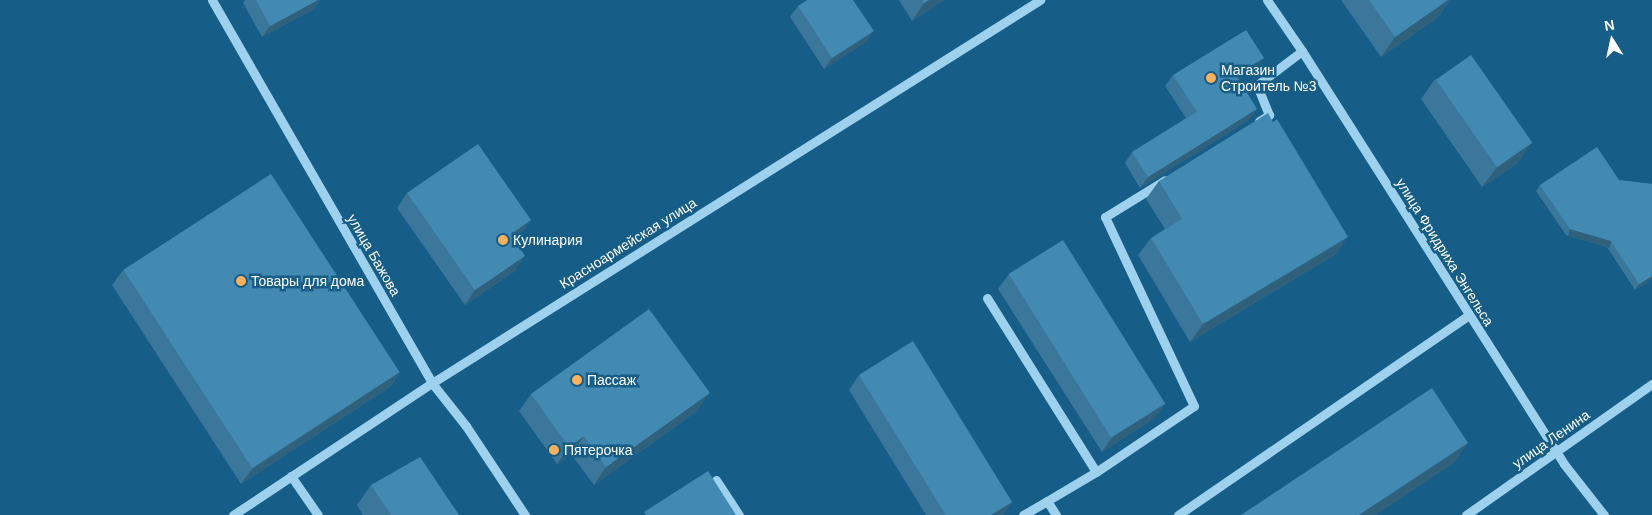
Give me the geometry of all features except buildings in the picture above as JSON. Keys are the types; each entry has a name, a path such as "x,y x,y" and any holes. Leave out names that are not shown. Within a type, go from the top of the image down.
{"street":[{"name":"улица Бажова","path":"212,0 432,383 466,426 525,515"},
{"name":"Красноармейская улица","path":"233,515 432,383 1040,0"},
{"name":"улица Фридриха Энгельса","path":"1267,0 1302,51 1557,452 1604,515"},
{"path":"1252,125 1269,115 1257,85 1302,51"},
{"path":"1023,515 1096,472 1194,406 1105,217 1170,176"},
{"path":"987,298 1096,472"},
{"path":"1178,515 1469,315"},
{"name":"улица Ленина","path":"1466,515 1652,384"},
{"path":"291,476 318,515"},
{"path":"716,480 739,515"},
{"path":"1046,500 1056,515"}],"place":[{"name":"Магазин Строитель №3","path":"1211,78"},
{"name":"Кулинария","path":"503,240"},
{"name":"Товары для дома","path":"241,281"},
{"name":"Пассаж","path":"577,380"},
{"name":"Пятерочка","path":"554,450"}]}
